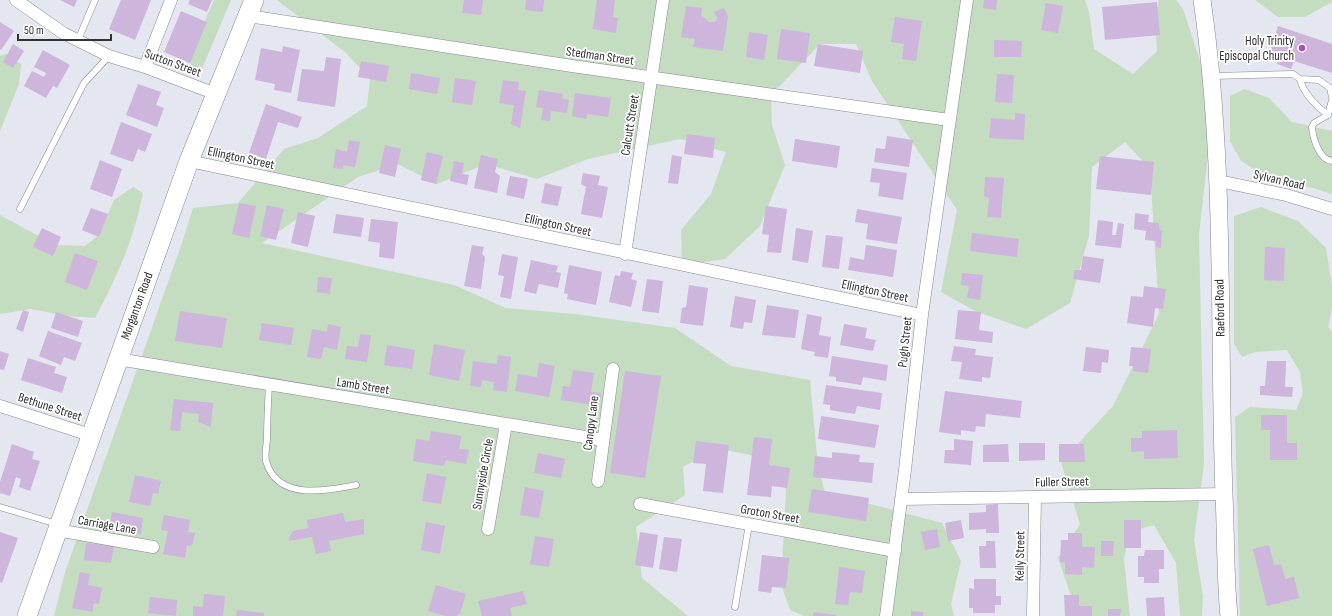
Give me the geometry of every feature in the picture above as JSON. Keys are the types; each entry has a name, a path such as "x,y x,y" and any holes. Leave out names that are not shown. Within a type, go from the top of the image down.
{"main road":[{"name":"Raeford Road","path":"1202,0 1212,76 1219,181 1221,415 1229,616"},
{"name":"Morganton Road","path":"27,616 90,435 189,161 251,8"}],"street":[{"name":"Sutton Street","path":"16,0 63,33 109,56 144,67 216,94"},
{"path":"144,67 171,0"},
{"name":"Calcutt Street","path":"625,254 663,0"},
{"name":"Pugh Street","path":"886,616 922,316 967,0"},
{"name":"Stedman Street","path":"251,8 651,77 949,120"},
{"name":"Ellington Street","path":"189,161 922,316"},
{"name":"Sylvan Road","path":"1219,181 1286,195 1332,209"},
{"name":"Lamb Street","path":"118,359 603,440"},
{"name":"Canopy Lane","path":"598,481 612,369"},
{"name":"Bethune Street","path":"0,406 90,435"},
{"name":"Sunnyside Circle","path":"488,529 506,424"},
{"name":"Fuller Street","path":"901,498 1224,494"},
{"name":"Kelly Street","path":"1033,616 1035,497"},
{"name":"Groton Street","path":"640,504 895,551"},
{"name":"Carriage Lane","path":"58,527 153,547"}],"lane":[{"path":"78,40 95,0"},
{"path":"20,209 84,83 109,56"},
{"path":"1212,76 1293,74 1300,79 1309,96 1319,108 1328,115"},
{"path":"1300,79 1319,80 1330,88 1332,97"},
{"path":"1332,100 1328,115 1314,123 1312,131 1321,156 1325,160 1332,161"},
{"path":"269,384 266,460 272,474 286,485 300,491 331,490 356,485"},
{"path":"0,507 58,527"},
{"path":"735,607 749,524"}],"green space":[{"path":"214,0 231,0 201,71 192,68 189,58"},
{"path":"277,0 1085,0 1089,12 1094,49 1133,74 1157,51 1155,21 1159,0 1176,0 1183,9 1214,103 1199,234 1204,464 1194,540 1203,596 1202,616 1180,616 1176,563 1154,525 1129,532 1124,559 1130,616 1076,616 1076,610 1058,558 1080,524 1061,462 1113,406 1159,314 1150,169 1125,142 1092,167 1089,236 1070,303 1026,329 975,311 941,292 957,210 872,81 856,44 820,44 771,95 772,125 785,165 760,226 725,259 682,265 681,230 711,194 726,152 680,139 588,159 537,179 486,164 437,184 398,164 358,177 262,243 454,285 506,308 575,314 675,328 731,366 810,380 818,467 825,492 942,523 961,561 951,604 954,616 804,616 790,610 781,585 786,489 754,456 717,448 683,467 685,495 636,527 642,578 688,616 54,616 65,572 182,243 193,208 238,203 284,149 318,138 367,106 370,79 345,52"},
{"path":"1255,0 1332,0 1332,2 1305,17 1278,17"},
{"path":"6,54 21,64 19,84 0,131 0,56"},
{"path":"1245,89 1269,98 1292,122 1332,131 1332,194 1259,172 1241,161 1230,141 1230,96"},
{"path":"133,187 143,193 135,226 111,288 95,318 67,316 31,309 0,314 0,215 55,245 85,246 99,235 114,200"},
{"path":"1261,207 1298,221 1326,248 1332,286 1332,307 1328,327 1332,332 1332,616 1240,616 1235,417 1250,407 1296,410 1303,394 1300,372 1287,350 1255,352 1242,357 1234,344 1234,216"}],"building":[{"path":"60,0 77,0 74,7"},
{"path":"121,0 151,0 135,40 109,29"},
{"path":"190,0 212,0 207,12 188,4"},
{"path":"464,0 483,0 481,15 462,13"},
{"path":"526,0 544,0 543,12 525,10"},
{"path":"597,0 615,0 613,17 618,18 616,33 593,29"},
{"path":"984,0 997,0 996,10 983,8"},
{"path":"1157,2 1160,35 1105,40 1102,7"},
{"path":"1046,3 1063,6 1058,33 1041,30"},
{"path":"686,6 702,8 701,15 709,22 715,22 717,18 714,12 724,8 728,16 723,51 693,47 695,39 681,37"},
{"path":"181,11 207,22 190,63 164,52"},
{"path":"895,17 922,21 916,61 902,59 904,44 891,42"},
{"path":"0,22 14,31 1,50 0,49"},
{"name":"Holy Trinity Episcopal Church","path":"1278,26 1332,44 1332,73 1294,61 1291,69 1277,64 1280,56 1270,53"},
{"path":"781,29 810,33 806,63 777,59"},
{"path":"749,32 768,35 764,60 746,57"},
{"path":"994,40 1022,41 1021,57 994,57"},
{"path":"13,44 24,51 13,68 3,62"},
{"path":"818,44 863,51 860,73 814,66"},
{"path":"283,46 300,50 291,93 274,90 275,84 255,80 261,48 282,52"},
{"path":"43,50 70,65 57,88 53,86 46,98 24,86 32,71 44,77 46,73 34,67"},
{"path":"326,57 341,59 335,107 297,101 302,69 324,71"},
{"path":"361,61 389,66 386,82 358,77"},
{"path":"411,73 440,78 437,94 409,89"},
{"path":"997,74 1014,75 1012,103 995,102"},
{"path":"455,78 476,81 472,105 452,102"},
{"path":"503,80 519,82 518,90 526,91 520,128 511,124 514,105 499,103"},
{"path":"138,84 161,92 156,105 164,108 157,127 126,115"},
{"path":"539,90 563,94 562,99 569,100 567,113 551,111 550,121 541,120 543,108 536,107"},
{"path":"575,93 611,98 608,117 587,114 586,119 572,116"},
{"path":"266,104 302,117 298,128 278,122 266,159 249,153"},
{"path":"1015,113 1025,114 1024,140 989,138 991,118 1015,120"},
{"path":"121,122 152,134 145,152 138,149 133,162 110,154"},
{"path":"687,134 715,138 713,158 684,154"},
{"path":"887,136 913,140 909,167 874,162 876,148 885,149"},
{"path":"795,139 840,146 837,168 792,161"},
{"path":"349,140 360,142 355,167 343,165 343,169 333,168 336,149 347,152"},
{"path":"385,145 401,149 395,177 379,173"},
{"path":"427,152 443,156 436,184 421,180"},
{"path":"481,155 498,159 495,172 500,176 497,193 474,188"},
{"path":"672,155 682,157 678,184 668,183"},
{"path":"1100,156 1154,162 1151,195 1096,189"},
{"path":"100,160 122,169 112,197 90,189"},
{"path":"454,161 464,163 462,174 469,175 467,185 450,181"},
{"path":"872,168 907,173 903,200 878,196 880,183 870,182"},
{"path":"583,173 600,176 598,185 608,187 602,218 581,214 586,187 581,184"},
{"path":"510,176 528,179 524,199 506,195"},
{"path":"985,177 1004,178 1001,218 987,217 989,198 984,196"},
{"path":"545,183 562,187 558,206 541,203"},
{"path":"239,203 256,206 249,238 232,234"},
{"path":"267,205 284,209 276,240 260,236"},
{"path":"766,206 787,209 781,253 767,252 769,235 762,234"},
{"path":"91,208 108,214 99,237 82,230"},
{"path":"857,209 902,217 897,244 866,239 868,224 855,222"},
{"path":"298,212 315,216 308,247 291,243"},
{"path":"1135,213 1149,215 1148,222 1159,223 1159,228 1162,231 1161,248 1156,247 1156,241 1145,240 1146,231 1134,229"},
{"path":"336,214 364,218 361,237 333,233"},
{"path":"371,219 398,222 394,259 379,257 380,243 368,241"},
{"path":"1098,220 1113,222 1112,235 1116,235 1118,223 1124,224 1121,248 1095,245"},
{"path":"42,228 61,237 53,256 33,247"},
{"path":"796,228 813,231 808,263 792,260"},
{"path":"972,233 1019,239 1017,257 970,251"},
{"path":"826,235 843,237 839,269 822,267"},
{"path":"472,245 484,247 482,254 485,257 481,289 464,286"},
{"path":"866,245 897,250 893,277 848,270 850,257 864,260"},
{"path":"1265,247 1285,248 1284,281 1264,280"},
{"path":"75,253 98,261 87,290 65,282"},
{"path":"502,254 518,257 511,299 500,297 504,276 498,275"},
{"path":"1083,256 1104,259 1100,283 1073,279 1075,270 1081,270"},
{"path":"531,260 558,266 556,272 561,273 558,288 539,284 536,294 524,291"},
{"path":"569,265 602,272 596,305 567,299 568,294 564,293"},
{"path":"621,271 633,273 631,279 637,281 631,307 609,302 615,275 620,276"},
{"path":"962,273 983,275 980,300 967,298 969,286 961,285"},
{"path":"318,277 332,278 330,294 317,292"},
{"path":"647,279 663,281 659,313 642,311"},
{"path":"689,285 708,288 703,326 680,323 682,308 686,307"},
{"path":"1144,286 1166,289 1163,309 1155,308 1153,327 1127,323 1131,296 1143,297"},
{"path":"735,296 756,300 752,323 744,322 743,329 730,327"},
{"path":"767,305 799,310 795,338 762,335"},
{"path":"23,310 29,312 23,332 16,329"},
{"path":"958,310 981,312 979,330 993,332 992,343 955,339"},
{"path":"180,311 227,318 222,348 175,341"},
{"path":"56,312 83,321 78,337 51,328"},
{"path":"807,314 822,317 819,335 831,337 828,358 814,356 815,352 801,349"},
{"path":"262,323 294,328 291,345 259,340"},
{"path":"328,324 341,327 337,350 324,347 321,359 307,357 312,329 327,332"},
{"path":"844,324 867,328 865,338 876,340 873,351 840,345"},
{"path":"48,331 82,343 75,361 64,357 61,365 39,356"},
{"path":"360,334 371,335 367,362 345,359 347,346 358,347"},
{"path":"434,344 465,350 459,381 429,375"},
{"path":"387,345 415,350 412,369 384,365"},
{"path":"954,346 976,349 975,355 993,357 990,378 982,377 982,382 959,379 962,362 951,361"},
{"path":"1086,347 1109,350 1108,363 1102,362 1101,373 1083,371"},
{"path":"1131,347 1151,349 1148,373 1133,371 1133,366 1129,366"},
{"path":"0,351 9,354 4,370 0,369"},
{"path":"498,355 511,357 507,392 493,390 494,382 482,380 481,387 470,386 473,361 497,364"},
{"path":"832,356 888,365 886,381 863,377 861,385 836,381 836,377 829,376"},
{"path":"28,358 56,367 54,373 67,377 62,393 21,380"},
{"path":"1267,361 1286,361 1285,387 1293,387 1292,397 1260,395 1260,386 1265,386"},
{"path":"539,363 555,366 549,397 515,391 518,374 537,377"},
{"path":"573,370 594,373 591,392 601,393 599,406 561,400 563,386 570,387"},
{"path":"625,371 661,376 645,478 610,473"},
{"path":"826,385 882,393 880,410 857,406 855,414 830,410 830,405 823,404"},
{"path":"945,391 1022,401 1020,418 986,414 985,427 976,426 975,432 961,430 961,435 939,432"},
{"path":"174,399 213,403 211,427 198,422 199,414 182,412 180,431 170,430"},
{"path":"1261,415 1287,415 1287,443 1297,443 1297,460 1270,460 1270,430 1261,430"},
{"path":"821,416 879,425 875,448 818,439"},
{"path":"1177,430 1178,458 1144,459 1144,451 1131,452 1131,438 1142,438 1142,431"},
{"path":"431,431 461,436 459,449 469,450 466,464 446,460 443,466 413,461 416,439 429,441"},
{"path":"754,437 772,439 769,465 790,468 787,488 772,486 771,497 747,495"},
{"path":"954,439 973,441 971,465 944,463 945,450 954,450"},
{"path":"696,441 729,445 723,493 703,491 706,464 693,463"},
{"path":"1019,443 1045,443 1045,460 1019,461"},
{"path":"12,444 34,452 32,459 40,461 30,491 19,487 21,479 16,477 10,496 0,493 0,482"},
{"path":"1008,444 1009,462 983,462 983,445"},
{"path":"1059,444 1084,444 1085,462 1059,462"},
{"path":"832,452 860,455 859,462 874,463 872,483 813,477 815,456 832,458"},
{"path":"538,453 565,459 561,478 534,473"},
{"path":"427,473 446,477 441,504 422,501"},
{"path":"135,475 161,481 158,494 153,493 150,506 129,502"},
{"path":"525,487 544,491 539,518 520,515"},
{"path":"812,489 869,498 866,521 808,512"},
{"path":"998,504 999,533 986,533 986,529 969,530 969,513 986,512 986,505"},
{"path":"112,512 143,518 141,534 109,529"},
{"path":"343,513 345,522 364,519 364,534 329,541 331,551 316,554 312,537 288,541 293,531 308,528 307,520"},
{"path":"164,515 190,520 188,532 195,533 192,546 187,545 185,558 163,554 168,531 161,530"},
{"path":"961,520 964,538 948,541 945,523"},
{"path":"1124,520 1141,520 1141,548 1124,548"},
{"path":"426,522 445,526 440,554 421,550"},
{"path":"937,529 940,547 925,550 921,532"},
{"path":"0,532 18,538 2,583 0,582"},
{"path":"640,532 658,535 653,568 635,565"},
{"path":"1068,533 1082,533 1082,547 1095,547 1094,568 1082,567 1082,575 1065,574 1065,563 1060,562 1061,540 1068,540"},
{"path":"535,536 554,539 549,567 530,564"},
{"path":"664,537 682,539 677,572 659,569"},
{"path":"986,541 995,541 996,568 980,568 979,546 986,546"},
{"path":"1101,541 1114,541 1113,556 1101,556"},
{"path":"86,543 114,546 111,563 84,560"},
{"path":"1269,545 1274,565 1281,564 1285,579 1294,577 1299,598 1267,606 1253,549"},
{"path":"1145,550 1164,550 1164,569 1159,569 1159,583 1144,583 1144,577 1138,577 1138,556 1144,556"},
{"path":"762,555 789,558 786,588 772,587 771,593 758,591"},
{"path":"839,567 865,571 862,593 850,592 848,605 835,604"},
{"path":"80,572 90,574 88,585 102,588 99,604 94,603 92,612 72,608"},
{"path":"974,579 996,579 996,596 1001,596 1001,605 995,605 995,613 973,613 973,608 969,608 969,588 974,589"},
{"path":"436,585 466,594 460,613 457,616 446,616 428,611"},
{"path":"523,591 527,604 510,608 512,616 482,616 478,601"},
{"path":"204,594 225,596 223,616 193,616 193,606 203,607"},
{"path":"1064,595 1079,595 1079,606 1092,606 1092,616 1065,616"},
{"path":"150,597 177,600 176,616 148,613"},
{"path":"1164,597 1165,616 1147,616 1146,598"},
{"path":"1108,609 1121,609 1120,616 1108,616"},
{"path":"237,610 264,613 264,616 236,616"},
{"path":"911,611 923,612 923,616 911,616"},
{"path":"814,612 836,615 836,616 813,616"}],"place":[{"name":"Holy Trinity Episcopal Church","path":"1302,48"}]}
